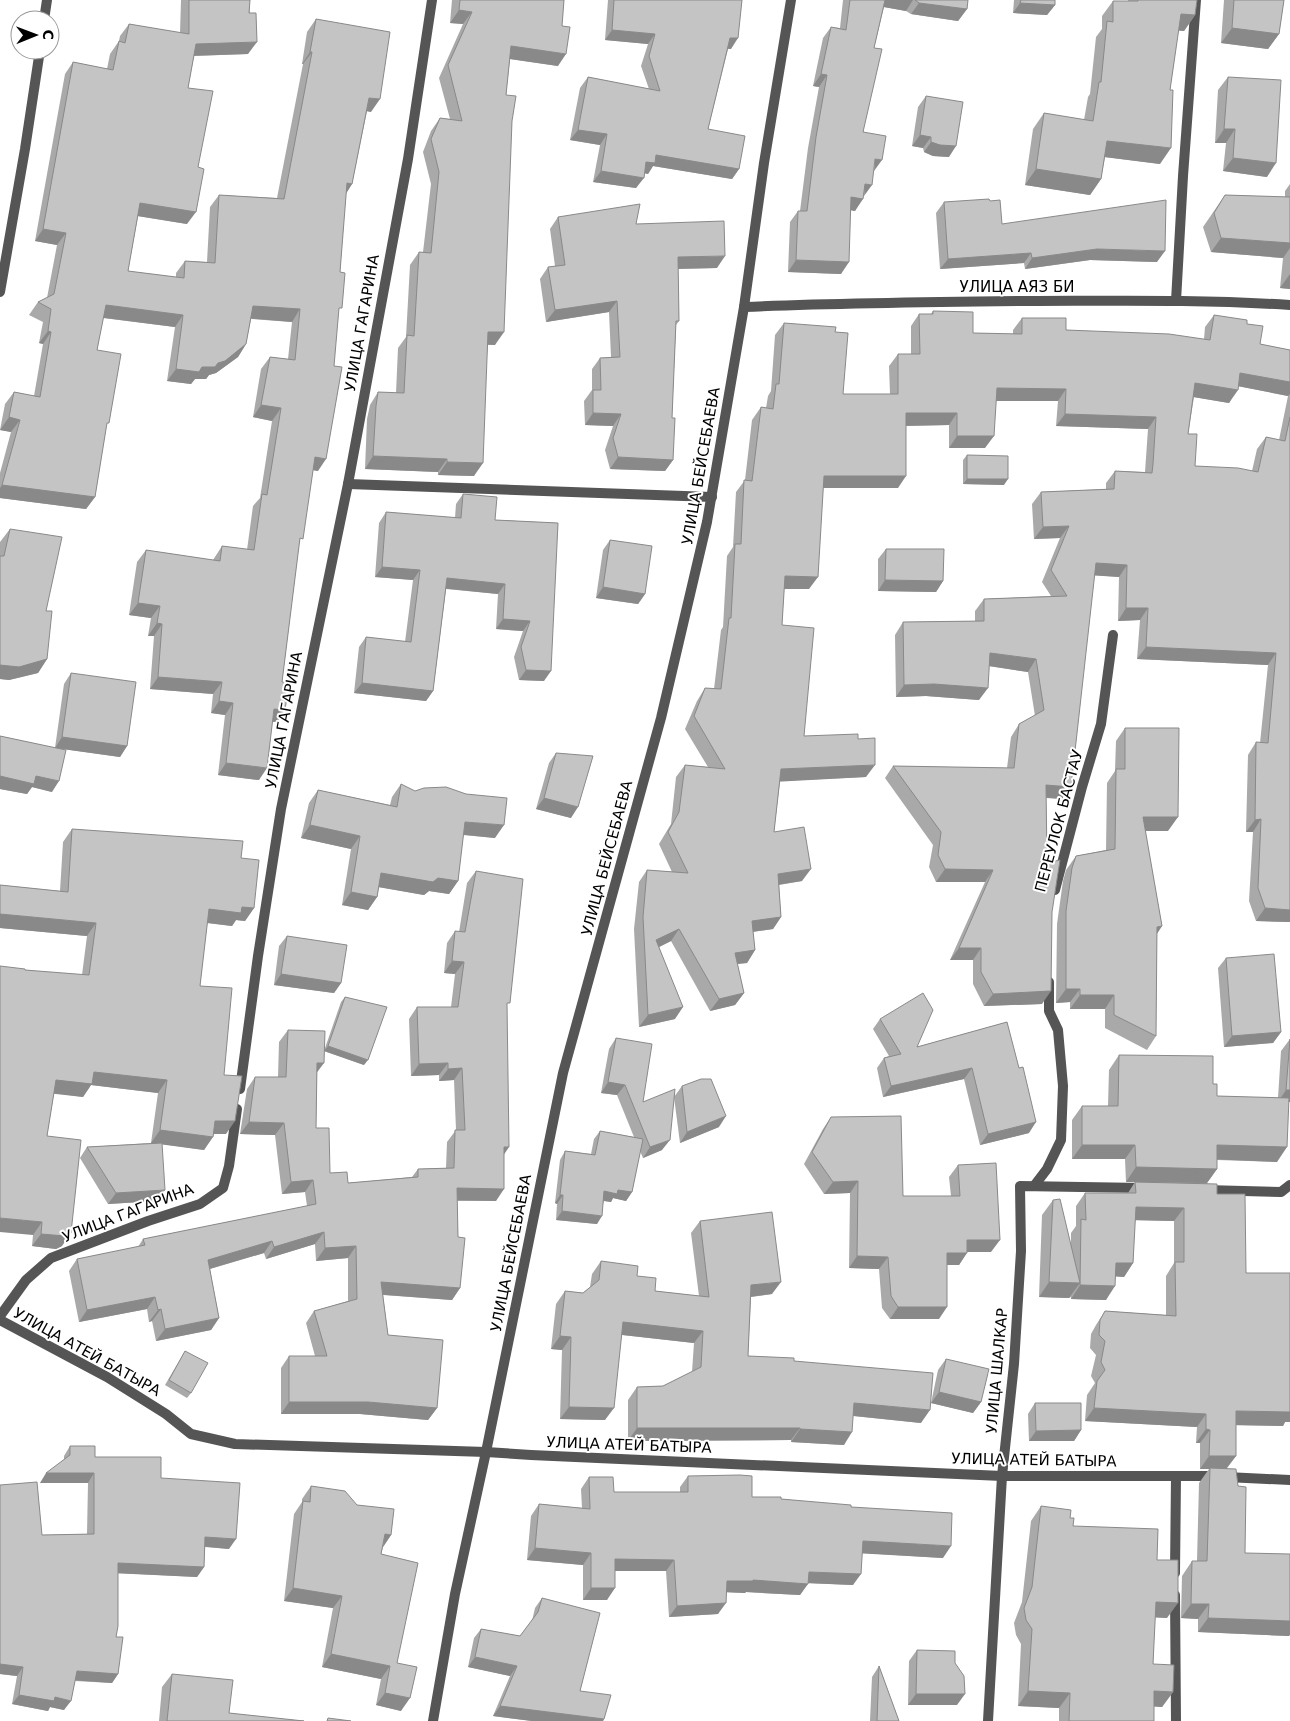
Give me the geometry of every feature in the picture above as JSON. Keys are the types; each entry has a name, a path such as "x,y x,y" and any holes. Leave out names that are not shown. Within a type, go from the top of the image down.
{"street":[{"name":"УЛИЦА ГАГАРИНА","path":"0,1316 26,1280 51,1258 148,1221 200,1204 223,1188 229,1166 258,956 282,809 348,484 408,159 432,0"},
{"name":"УЛИЦА БЕЙСЕБАЕВА","path":"433,1721 455,1594 486,1452 563,1073 661,718 712,497 744,307 764,163 791,0"},
{"path":"1176,301 1196,0"},
{"path":"0,292 38,60"},
{"name":"УЛИЦА АЯЗ БИ","path":"744,307 827,303 1176,301 1290,305"},
{"path":"348,484 712,497"},
{"name":"ПЕРЕУЛОК БАСТАУ","path":"1054,897 1056,880 1101,724 1113,635"},
{"path":"1034,1186 1047,1169 1061,1140 1064,1086 1058,1030 1049,1011 1049,972"},
{"path":"1192,1190 1281,1192 1290,1185"},
{"name":"УЛИЦА ШАЛКАР","path":"988,1721 1002,1476 1015,1354 1020,1251 1020,1186 1034,1186"},
{"path":"1034,1186 1152,1189"},
{"name":"УЛИЦА АТЕЙ БАТЫРА","path":"0,1320 107,1377 166,1414 191,1434 235,1444 486,1452 1002,1476 1220,1476 1290,1480"},
{"path":"1176,1476 1174,1644 1176,1721"}],"building":[{"path":"189,0 250,0 249,13 256,13 257,42 196,44 188,88 213,91 198,167 204,169 196,212 140,203 128,271 184,278 185,261 215,263 219,195 284,199 312,52 310,52 316,19 390,32 380,99 369,98 352,184 347,183 340,272 345,273 342,308 339,308 334,366 342,367 326,459 315,457 303,539 300,538 282,682 289,683 285,710 274,709 267,768 226,763 233,703 219,701 222,682 158,677 162,624 157,623 160,606 138,603 146,550 220,561 222,546 254,550 262,494 267,495 281,408 261,405 270,357 295,360 300,309 253,306 246,344 215,367 202,367 199,372 176,369 183,315 106,305 97,350 121,354 95,497 2,485 20,420 9,417 14,392 40,397 51,332 48,331 51,309 38,302 54,294 66,233 43,229 73,62 113,70 119,41 125,43 129,24 189,34"},
{"path":"460,0 564,0 562,26 570,27 566,54 511,46 506,95 516,96 512,121 504,332 488,332 483,463 447,462 447,459 373,456 378,392 404,393 407,335 414,336 419,252 431,253 439,172 431,139 440,118 462,121 448,65 472,12 459,10"},
{"path":"614,0 742,0 738,38 730,38 708,129 745,136 739,169 656,155 655,163 646,162 644,178 601,171 607,134 578,130 588,77 660,91 649,56 655,34 612,30"},
{"path":"850,0 885,0 874,48 882,49 863,132 886,136 882,160 875,159 872,185 865,184 863,199 851,197 849,262 796,260 798,211 807,211 816,137 827,75 821,74 831,27 846,30"},
{"path":"915,0 968,0 967,9 919,3"},
{"path":"1021,0 1055,0 1055,5 1020,3"},
{"path":"1197,0 1195,15 1181,14 1170,90 1173,90 1171,148 1107,141 1101,179 1036,169 1044,113 1093,121 1099,82 1101,82 1107,21 1113,22 1113,1"},
{"path":"1234,0 1284,0 1279,34 1232,28"},
{"path":"1228,77 1281,80 1276,163 1233,158 1235,129 1224,129"},
{"path":"926,96 963,102 956,146 940,145 931,142 931,137 920,135"},
{"path":"1225,195 1290,197 1290,243 1221,238 1214,213"},
{"path":"989,199 990,201 1000,200 1002,224 1166,200 1165,251 1097,249 1032,258 1031,253 948,259 944,202"},
{"path":"640,204 636,224 724,221 725,256 678,257 679,321 676,321 672,418 675,418 673,460 618,457 613,438 621,414 593,413 593,390 601,390 600,358 620,357 617,301 555,310 548,267 565,265 558,217"},
{"path":"933,311 973,312 973,333 1022,334 1022,318 1066,318 1066,330 1169,334 1210,340 1214,315 1247,320 1247,324 1263,326 1260,344 1290,350 1290,382 1240,373 1238,390 1195,383 1188,434 1197,434 1195,466 1238,468 1258,472 1266,437 1285,441 1290,417 1290,910 1265,908 1258,888 1261,819 1255,820 1256,742 1268,743 1276,653 1146,647 1148,608 1126,608 1127,565 1096,563 1071,787 1046,785 1047,863 1060,860 1052,912 1051,991 993,994 981,972 981,948 959,948 993,870 945,869 938,855 941,832 893,766 1014,768 1019,724 1044,710 1036,659 990,653 988,688 934,684 904,685 903,622 984,621 984,599 1067,596 1051,570 1069,526 1043,527 1041,492 1114,489 1115,471 1152,473 1153,464 1156,417 1065,414 1066,389 997,388 994,436 957,436 957,413 906,413 906,476 824,476 818,577 785,576 782,625 814,628 804,736 858,734 858,739 875,738 875,765 781,769 774,832 804,827 811,869 778,874 781,917 752,921 755,950 735,953 744,993 719,999 679,929 656,940 683,1007 648,1015 643,917 647,870 688,873 668,832 679,812 685,765 725,769 694,716 705,688 721,689 729,618 731,618 735,544 741,544 744,480 752,481 761,407 773,409 776,384 779,384 784,323 836,327 835,332 848,333 843,394 898,394 898,354 920,354 919,314 933,314"},
{"path":"967,455 1008,456 1008,479 967,479"},
{"path":"463,494 497,497 495,520 558,523 551,671 526,670 521,647 530,621 503,619 505,584 447,578 433,691 362,683 366,637 411,642 420,570 382,567 386,512 461,518"},
{"path":"10,529 62,537 46,611 52,611 47,659 19,667 0,665 0,556 4,556"},
{"path":"610,540 652,546 645,594 603,587"},
{"path":"886,549 944,549 943,581 885,580"},
{"path":"71,673 136,682 127,746 62,737"},
{"path":"1125,728 1179,728 1178,817 1143,817 1162,926 1157,927 1156,1036 1114,1015 1114,995 1080,995 1080,989 1066,989 1066,911 1072,868 1076,856 1115,849 1116,769 1125,769"},
{"path":"0,736 66,750 59,781 36,776 34,784 0,776"},
{"path":"556,753 593,756 578,807 544,798"},
{"path":"401,784 415,791 424,788 446,787 466,794 507,798 504,825 465,822 458,881 438,878 433,882 381,873 377,897 351,892 360,836 310,825 318,790 397,807"},
{"path":"72,829 243,841 241,858 259,860 254,908 242,907 241,913 209,909 200,986 232,988 224,1075 242,1076 235,1121 215,1121 213,1137 160,1130 167,1080 94,1072 92,1084 56,1080 47,1136 81,1140 71,1233 65,1236 41,1234 42,1222 0,1218 0,966 89,975 96,923 0,914 0,885 68,892"},
{"path":"476,871 523,879 510,1003 507,1003 509,1147 504,1147 504,1189 457,1188 458,1237 465,1238 460,1288 381,1282 388,1335 443,1340 437,1408 368,1402 289,1402 289,1356 327,1356 314,1311 357,1299 356,1246 325,1248 324,1232 274,1247 272,1241 208,1260 219,1318 165,1329 161,1309 158,1310 155,1297 87,1310 77,1259 145,1245 143,1239 316,1204 313,1180 291,1182 284,1123 249,1122 255,1077 286,1077 288,1030 325,1031 324,1063 317,1063 316,1128 329,1128 330,1173 347,1172 348,1183 418,1177 418,1169 454,1168 455,1130 465,1130 462,1068 448,1069 448,1063 419,1064 417,1007 458,1007 464,962 452,961 455,931 465,932"},
{"path":"287,936 347,945 341,983 281,974"},
{"path":"1274,954 1281,1032 1232,1036 1226,958"},
{"path":"923,993 933,1010 917,1047 1007,1022 1019,1068 1023,1067 1036,1122 988,1134 972,1068 891,1086 884,1058 901,1054 880,1019"},
{"path":"345,997 387,1007 368,1060 328,1046"},
{"path":"616,1038 652,1044 643,1102 675,1089 670,1140 650,1147 625,1085 608,1082"},
{"path":"1290,1039 1290,1090 1286,1090"},
{"path":"1119,1055 1213,1056 1213,1084 1217,1084 1217,1096 1289,1098 1287,1147 1217,1145 1217,1169 1136,1167 1135,1145 1082,1145 1082,1106 1118,1106"},
{"path":"701,1079 711,1079 726,1116 687,1132 682,1086"},
{"path":"901,1116 903,1196 960,1196 958,1165 996,1163 1000,1240 967,1240 967,1253 947,1253 947,1307 898,1307 891,1296 888,1257 857,1256 858,1181 833,1182 812,1152 831,1117"},
{"path":"600,1131 643,1139 632,1192 618,1190 617,1194 604,1191 602,1216 562,1211 563,1195 560,1195 565,1151 595,1155"},
{"path":"162,1143 165,1190 116,1193 87,1147"},
{"path":"1135,1182 1217,1184 1217,1194 1245,1194 1246,1273 1290,1273 1290,1412 1236,1411 1236,1456 1209,1456 1210,1430 1206,1429 1206,1414 1094,1408 1097,1381 1105,1370 1101,1362 1105,1341 1099,1335 1100,1320 1105,1311 1176,1316 1175,1262 1184,1262 1184,1208 1136,1207 1133,1263 1116,1263 1115,1286 1080,1285 1081,1219 1086,1220 1085,1193 1136,1193"},
{"path":"1060,1199 1080,1283 1049,1282 1053,1200"},
{"path":"772,1212 781,1282 751,1285 748,1356 794,1358 794,1361 933,1373 930,1410 854,1403 852,1432 800,1428 637,1428 637,1387 663,1386 701,1367 703,1331 623,1322 614,1408 569,1407 571,1337 560,1336 565,1291 583,1293 599,1280 601,1261 638,1266 637,1276 656,1278 655,1291 709,1297 700,1221"},
{"path":"185,1351 208,1363 191,1393 169,1380"},
{"path":"946,1359 989,1369 981,1402 939,1392"},
{"path":"1035,1403 1081,1403 1081,1430 1036,1431"},
{"path":"70,1446 95,1446 95,1457 161,1457 161,1478 240,1483 236,1539 205,1537 204,1567 118,1563 118,1626 116,1637 123,1637 118,1674 77,1671 71,1701 55,1697 54,1701 19,1695 23,1667 0,1664 0,1485 37,1482 42,1535 94,1534 94,1473 46,1473 70,1455"},
{"path":"1210,1468 1236,1469 1238,1486 1246,1487 1245,1553 1290,1554 1290,1621 1208,1618 1209,1604 1191,1604 1192,1561 1207,1561"},
{"path":"688,1476 752,1476 752,1497 781,1497 781,1499 851,1505 851,1507 952,1513 951,1546 863,1541 861,1574 809,1572 808,1584 753,1580 727,1581 726,1603 677,1606 674,1560 615,1559 615,1588 591,1588 591,1553 535,1548 539,1504 590,1509 589,1477 613,1477 614,1492 688,1492"},
{"path":"311,1486 345,1491 357,1505 394,1509 391,1535 385,1534 381,1554 418,1563 397,1663 417,1667 410,1698 385,1693 390,1666 331,1654 342,1596 293,1588 303,1501 310,1502"},
{"path":"1041,1506 1071,1510 1070,1518 1074,1518 1073,1526 1158,1529 1157,1560 1178,1560 1178,1603 1156,1602 1153,1664 1174,1665 1173,1692 1154,1691 1154,1721 1069,1721 1070,1693 1028,1691 1032,1629 1026,1620 1024,1608 1032,1587"},
{"path":"542,1598 600,1613 580,1691 611,1695 604,1719 500,1706 517,1666 475,1657 481,1629 520,1636 538,1612"},
{"path":"917,1650 955,1651 955,1663 964,1676 965,1694 916,1694"},
{"path":"879,1666 899,1721 877,1721"},
{"path":"172,1674 233,1680 229,1713 304,1721 167,1721"},
{"path":"328,1718 351,1721 327,1721"}]}
